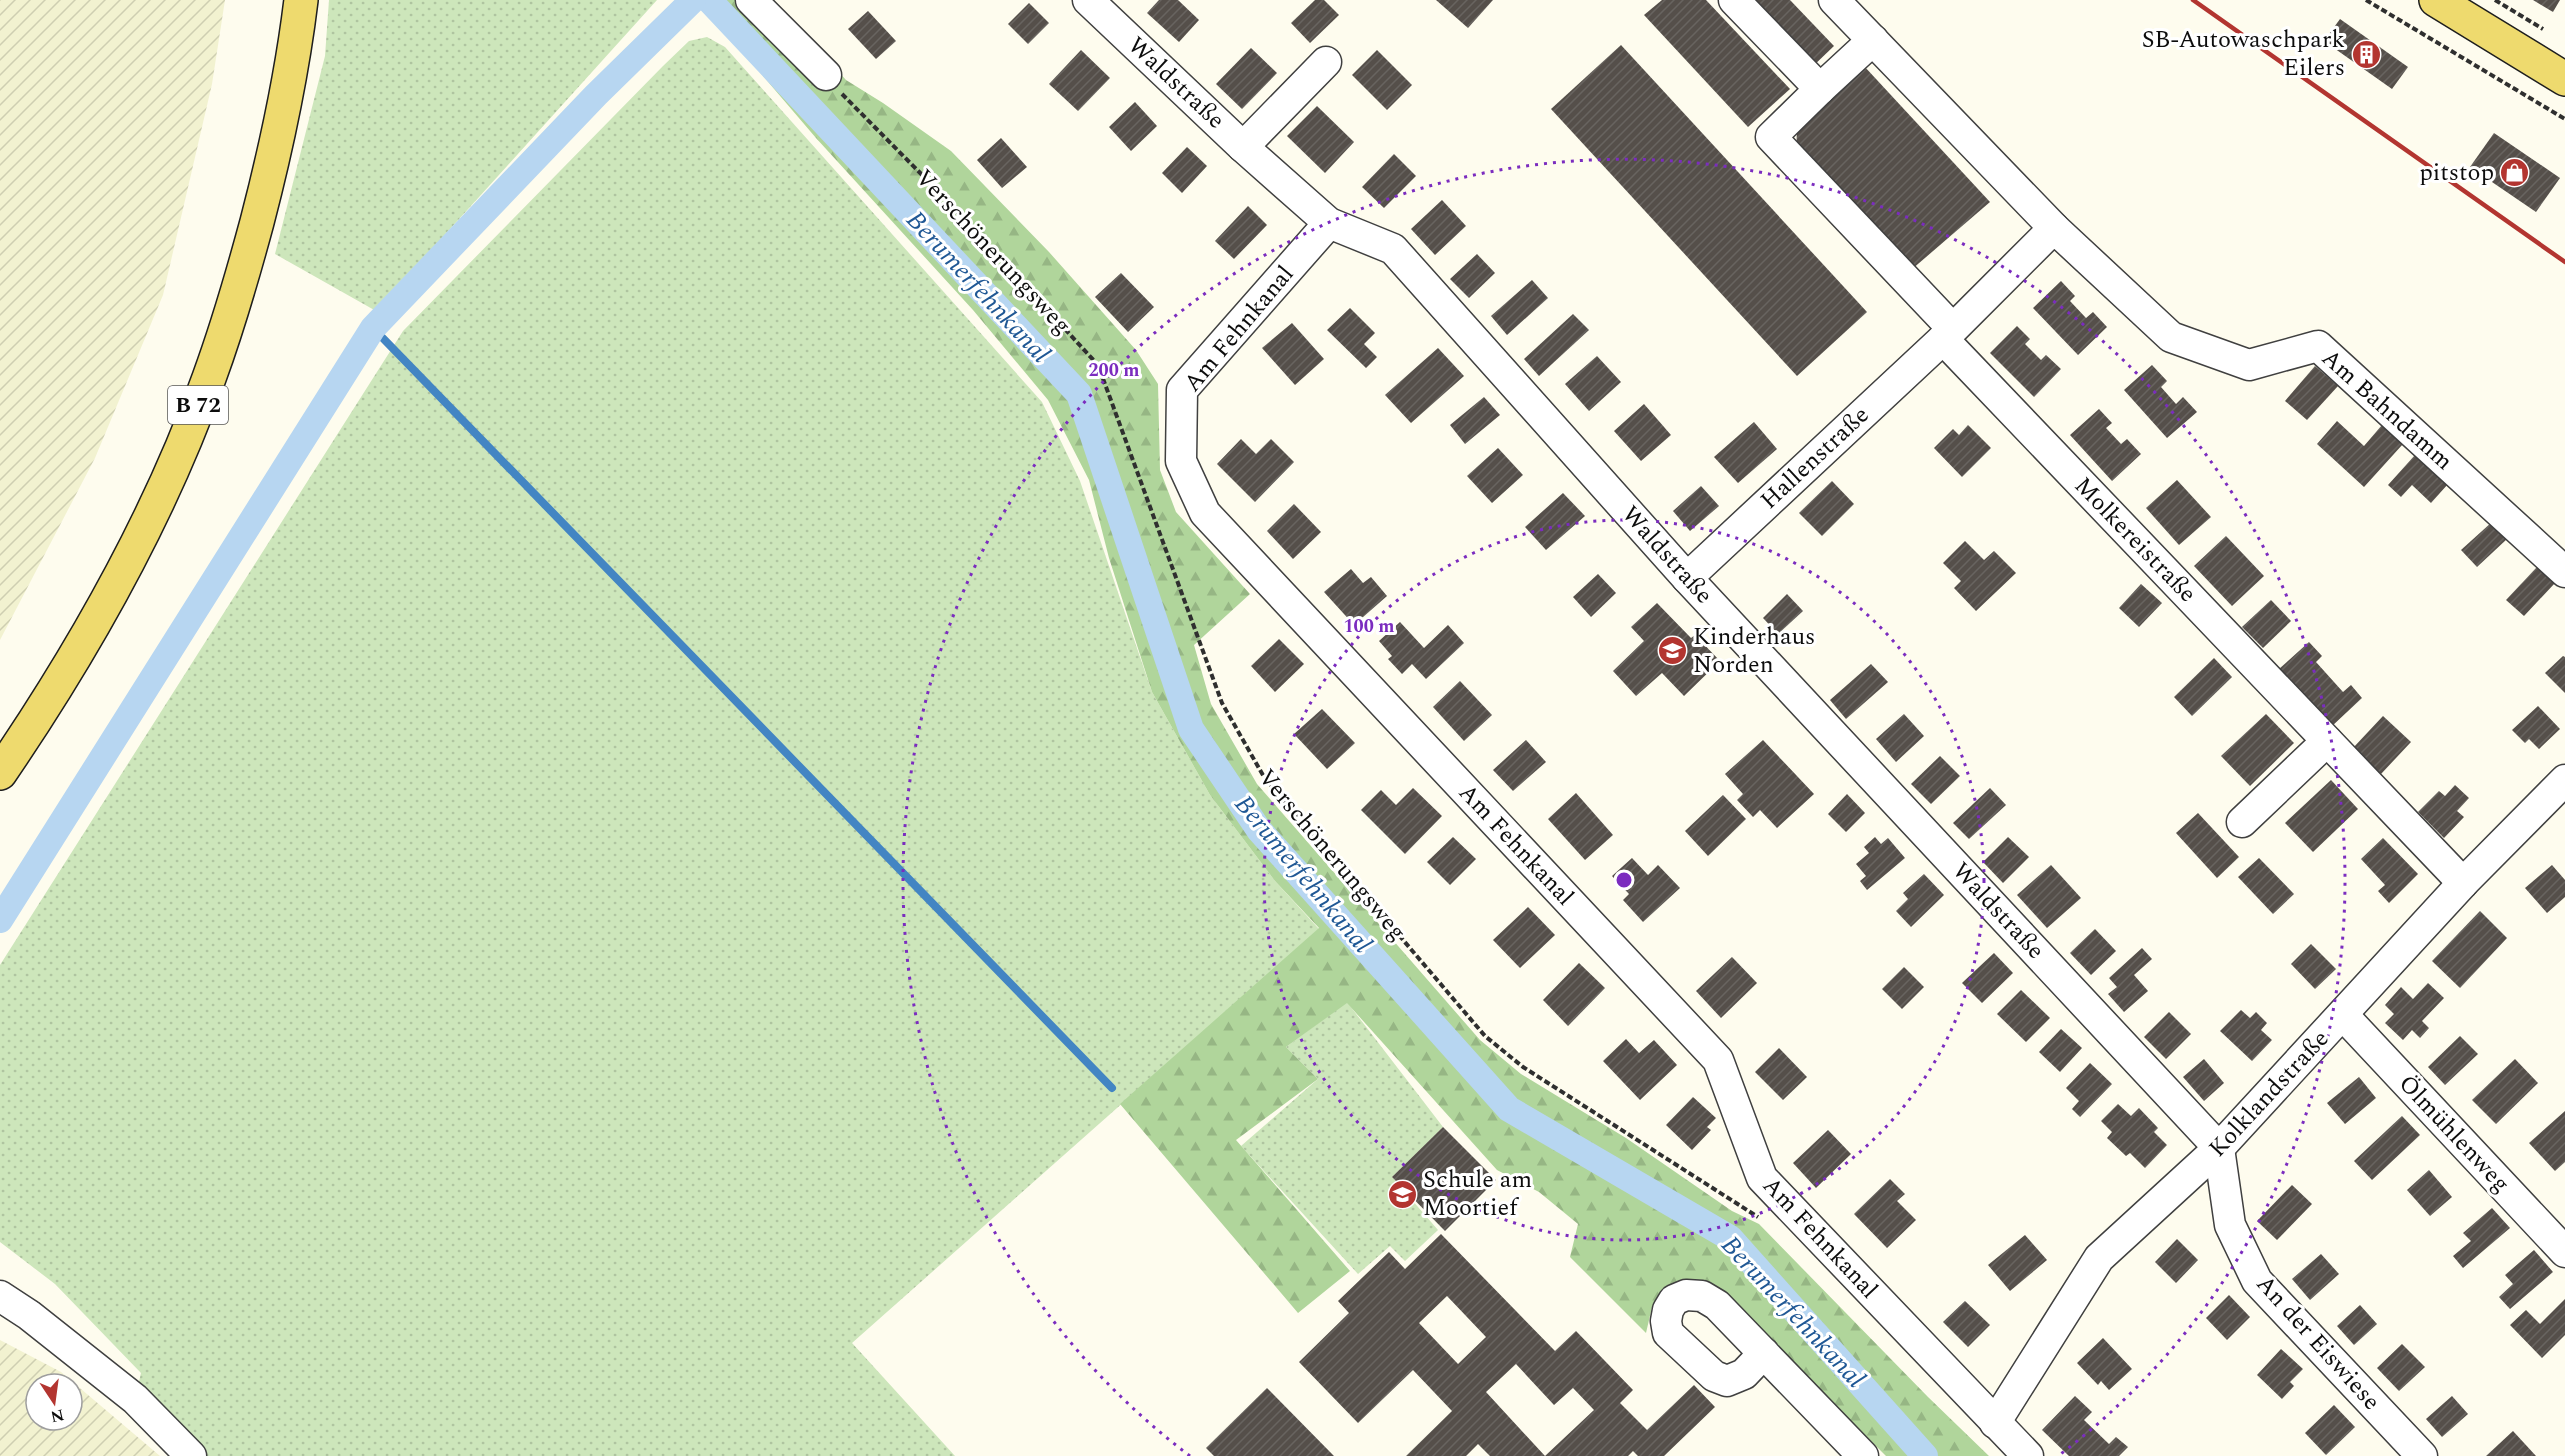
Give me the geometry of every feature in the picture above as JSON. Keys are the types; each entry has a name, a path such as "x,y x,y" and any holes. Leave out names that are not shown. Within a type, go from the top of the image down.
{"main road":[{"name":"B 72","path":"0,772 47,704 109,597 161,494 209,379 241,279 270,171 296,42 301,0"},
{"path":"2436,0 2565,79"}],"street":[{"path":"751,0 826,75"},
{"path":"1734,0 1821,89 1873,40"},
{"path":"1834,0 2054,228 1948,333"},
{"name":"Waldstraße","path":"1108,7 1243,147 1329,224 1393,249 1687,578 2219,1149"},
{"name":"Waldstraße","path":"1243,147 1326,62"},
{"name":"Molkereistraße","path":"1821,89 1771,137 1948,333 2327,741 2463,883"},
{"name":"Am Fehnkanal","path":"1329,224 1182,390 1181,461 1206,513 1718,1060 1762,1178 2028,1456"},
{"name":"Am Bahndamm","path":"2054,228 2171,337 2249,365 2318,346 2565,572"},
{"name":"Hallenstraße","path":"1687,578 1948,333"},
{"path":"2241,822 2327,741"},
{"name":"Kolklandstraße","path":"1995,1423 2099,1258 2219,1149 2463,883 2565,780"},
{"name":"Ölmühlenweg","path":"2343,1015 2565,1252"},
{"name":"An der Eiswiese","path":"2219,1149 2230,1226 2257,1281 2422,1456"},
{"path":"0,1296 29,1315 135,1399 191,1456"},
{"path":"1764,1353 1863,1456"}],"path":[{"path":"2366,0 2565,119"},
{"path":"2495,0 2547,32"},
{"name":"Verschönerungsweg","path":"826,75 859,112 939,192 1098,365 1222,703 1264,777 1485,1036 1523,1067 1755,1213 1764,1222"}],"green space":[{"path":"0,0 225,0 212,84 163,295 95,458 0,640"},
{"path":"329,0 657,0 376,311 275,254 325,56"},
{"path":"692,0 774,0 846,80 951,151 1049,252 1136,350 1158,384 1160,470 1176,512 1250,594 1194,645 1211,704 1257,784 1480,1040 1521,1074 1626,1138 1732,1211 1759,1224 1989,1456 1886,1456 1758,1328 1669,1290 1652,1307 1646,1333 1570,1257 1578,1224 1539,1192 1497,1170 1347,1003 1286,1047 1318,1079 1236,1140 1350,1271 1298,1313 1120,1104 1319,928 1275,881 1210,795 1152,692 1109,558 1089,480 1048,400 973,310 816,138 712,16"},
{"path":"707,37 725,47 1042,402 1080,481 1152,692 1210,795 1275,881 1319,929 852,1343 955,1456 191,1456 135,1399 141,1373 55,1284 0,1242 0,965 403,331 663,66 689,41"},
{"path":"1347,1002 1443,1127 1392,1177 1438,1230 1405,1261 1390,1246 1358,1274 1241,1146 1318,1079 1286,1047"},
{"path":"0,1340 61,1372 24,1372 24,1432 84,1432 84,1392 160,1456 0,1456"}],"building":[{"path":"1159,0 1178,0 1199,20 1179,42 1147,13"},
{"path":"1315,0 1324,0 1339,15 1310,43 1291,23"},
{"path":"1436,0 1493,0 1468,28"},
{"path":"1662,0 1706,0 1790,89 1748,127 1644,15"},
{"path":"1743,0 1790,0 1834,46 1810,69"},
{"path":"2533,0 2560,0 2553,12"},
{"path":"1029,3 1049,23 1028,44 1008,24"},
{"path":"868,11 896,41 876,59 848,29"},
{"name":"SB-Autowaschpark Eilers","path":"2340,19 2408,67 2392,89 2324,41"},
{"path":"1621,45 1867,312 1797,376 1551,109"},
{"path":"1251,48 1277,73 1242,109 1216,84"},
{"path":"1081,50 1110,78 1078,111 1049,84"},
{"path":"1377,50 1412,85 1387,110 1352,75"},
{"path":"1864,66 1990,202 1911,270 1796,156 1797,128"},
{"path":"1135,102 1157,126 1131,151 1109,127"},
{"path":"1317,106 1354,142 1325,173 1287,136"},
{"name":"pitstop","path":"2494,133 2560,178 2536,212 2470,167"},
{"path":"1001,138 1027,167 1002,188 977,160"},
{"path":"1187,147 1207,166 1182,193 1162,173"},
{"path":"1394,154 1416,176 1384,208 1362,187"},
{"path":"1442,200 1466,226 1435,255 1411,229"},
{"path":"1248,206 1267,225 1234,259 1215,241"},
{"path":"1477,254 1495,273 1469,298 1450,279"},
{"path":"1121,273 1154,307 1128,332 1095,297"},
{"path":"1532,280 1548,298 1507,335 1491,316"},
{"path":"2061,281 2075,296 2070,301 2086,318 2093,312 2107,327 2078,355 2033,308"},
{"path":"1350,308 1375,333 1364,344 1377,357 1366,368 1327,330"},
{"path":"1573,314 1589,330 1539,376 1524,359"},
{"path":"1292,323 1324,359 1295,385 1262,348"},
{"path":"2017,326 2030,339 2025,344 2041,360 2046,355 2061,369 2034,397 1990,353"},
{"path":"1438,348 1464,376 1411,423 1385,395"},
{"path":"1597,356 1621,382 1589,411 1565,384"},
{"path":"2152,365 2167,381 2161,387 2176,404 2183,397 2197,412 2167,438 2124,390"},
{"path":"2315,366 2338,386 2307,420 2285,401"},
{"path":"1484,397 1500,415 1465,444 1450,425"},
{"path":"1644,404 1671,435 1641,461 1614,431"},
{"path":"2099,409 2112,423 2106,428 2121,444 2127,439 2141,454 2112,481 2070,435"},
{"path":"2337,421 2364,446 2382,425 2403,444 2364,487 2317,444"},
{"path":"1754,422 1777,449 1738,483 1714,457"},
{"path":"1968,425 1991,448 1962,477 1934,448 1953,429 1959,435"},
{"path":"1241,439 1256,454 1271,439 1294,462 1255,502 1217,464"},
{"path":"1498,448 1523,475 1492,503 1467,476"},
{"path":"2415,455 2448,484 2431,503 2412,485 2401,497 2388,485"},
{"path":"2177,480 2211,517 2179,545 2146,508"},
{"path":"1832,481 1854,504 1822,536 1799,513"},
{"path":"1701,486 1719,506 1690,531 1673,511"},
{"path":"1563,493 1585,516 1546,550 1525,527"},
{"path":"1294,504 1321,532 1293,559 1267,531"},
{"path":"2492,522 2507,539 2477,567 2461,550"},
{"path":"2226,536 2264,576 2232,606 2194,566"},
{"path":"1965,541 1984,560 1994,551 2016,573 1976,611 1954,588 1961,581 1943,563"},
{"path":"2537,567 2555,583 2524,616 2506,600"},
{"path":"1351,569 1363,583 1371,577 1387,596 1354,625 1324,592"},
{"path":"1598,574 1616,593 1591,617 1573,597"},
{"path":"2141,584 2162,603 2139,627 2119,608"},
{"path":"1787,594 1803,611 1778,634 1763,618"},
{"path":"2271,600 2291,621 2263,648 2242,627"},
{"name":"Kinderhaus Norden","path":"1657,603 1691,638 1695,635 1720,661 1684,696 1662,673 1636,696 1613,671 1644,641 1631,627"},
{"path":"1400,622 1424,648 1448,625 1464,643 1426,679 1412,664 1402,674 1388,659 1392,656 1379,641"},
{"path":"1279,639 1304,664 1275,692 1251,666"},
{"path":"2309,642 2322,656 2316,662 2343,692 2351,685 2362,698 2331,727 2279,669"},
{"path":"2563,656 2565,657 2565,693 2545,673"},
{"path":"2214,658 2232,677 2192,716 2174,697"},
{"path":"1871,664 1888,682 1846,719 1830,700"},
{"path":"1460,681 1492,715 1464,741 1433,707"},
{"path":"2538,706 2560,729 2539,749 2529,739 2525,743 2512,730"},
{"path":"1322,709 1355,743 1327,769 1294,734"},
{"path":"1904,714 1924,736 1896,762 1876,739"},
{"path":"2266,714 2294,743 2250,786 2221,756"},
{"path":"2383,716 2411,742 2381,774 2353,748"},
{"path":"1526,740 1546,762 1513,791 1493,770"},
{"path":"1763,740 1814,794 1777,828 1760,810 1753,817 1737,800 1743,794 1725,774"},
{"path":"1940,756 1960,776 1931,804 1911,784"},
{"path":"2331,780 2358,809 2313,852 2285,823"},
{"path":"2455,785 2469,798 2457,811 2464,817 2444,838 2418,812 2439,791 2445,796"},
{"path":"1413,788 1442,816 1405,854 1361,810 1381,790 1396,805"},
{"path":"1990,788 2006,805 1969,839 1953,823"},
{"path":"1576,793 1613,835 1585,860 1548,819"},
{"path":"1847,794 1865,813 1846,832 1828,814"},
{"path":"1723,795 1746,819 1708,856 1685,831"},
{"path":"2198,813 2239,857 2217,878 2176,833"},
{"path":"1453,837 1476,859 1450,885 1427,862"},
{"path":"1875,837 1881,844 1888,838 1905,858 1867,890 1860,881 1866,876 1856,864 1869,853 1864,847"},
{"path":"2008,837 2029,857 2003,883 1983,862"},
{"path":"2383,838 2418,874 2389,903 2378,891 2385,885 2361,859"},
{"path":"1632,858 1648,875 1658,865 1680,888 1643,922 1623,900 1629,894 1612,876"},
{"path":"2259,858 2294,894 2273,914 2238,877"},
{"path":"2051,865 2081,898 2047,928 2017,895"},
{"path":"2552,865 2565,880 2565,897 2547,913 2525,888"},
{"path":"1924,874 1944,895 1911,927 1896,911 1908,899 1903,893"},
{"path":"1528,907 1555,935 1520,968 1493,940"},
{"path":"2480,911 2507,938 2460,988 2432,961"},
{"path":"2095,929 2116,951 2091,975 2070,953"},
{"path":"2311,944 2336,969 2315,989 2291,964"},
{"path":"2142,948 2152,959 2134,975 2148,991 2124,1012 2108,994 2117,987 2109,978"},
{"path":"1994,953 2013,973 1982,1003 1962,983"},
{"path":"1732,957 1757,983 1721,1018 1696,991"},
{"path":"1579,963 1605,988 1568,1026 1543,1000"},
{"path":"1904,967 1924,987 1902,1009 1882,989"},
{"path":"2428,983 2444,998 2422,1021 2429,1028 2420,1038 2412,1030 2403,1040 2385,1023 2394,1014 2385,1005 2401,987 2413,999"},
{"path":"2021,990 2050,1018 2026,1042 1997,1014"},
{"path":"2241,1010 2250,1018 2256,1012 2267,1023 2261,1030 2272,1040 2252,1061 2220,1031"},
{"path":"2169,1012 2191,1034 2166,1059 2144,1037"},
{"path":"2061,1029 2082,1048 2060,1072 2039,1052"},
{"path":"2460,1036 2478,1054 2445,1085 2428,1067"},
{"path":"1626,1039 1639,1053 1654,1040 1677,1065 1640,1100 1603,1061"},
{"path":"1779,1048 1807,1077 1783,1100 1755,1072"},
{"path":"2204,1059 2224,1083 2204,1101 2183,1077"},
{"path":"2515,1059 2538,1083 2496,1124 2472,1100"},
{"path":"2090,1063 2112,1084 2080,1117 2072,1109 2079,1101 2066,1088"},
{"path":"2359,1077 2376,1098 2345,1124 2327,1103"},
{"path":"1693,1097 1716,1118 1707,1127 1711,1130 1692,1150 1666,1125"},
{"path":"2118,1104 2131,1116 2139,1108 2158,1128 2154,1132 2167,1145 2145,1168 2130,1153 2126,1156 2107,1138 2112,1132 2101,1121"},
{"path":"2565,1111 2565,1162 2555,1171 2529,1143"},
{"path":"2402,1116 2420,1135 2372,1180 2354,1161"},
{"path":"1443,1127 1496,1180 1445,1231 1392,1177"},
{"path":"1828,1130 1851,1154 1816,1188 1793,1163"},
{"path":"2429,1170 2452,1197 2430,1216 2407,1190"},
{"path":"1890,1179 1905,1194 1897,1201 1916,1220 1887,1248 1854,1214"},
{"path":"2292,1185 2312,1204 2277,1240 2257,1221"},
{"path":"2492,1208 2510,1228 2463,1268 2453,1256 2471,1241 2463,1233"},
{"name":"Schule am Moortief","path":"1441,1234 1555,1351 1576,1331 1633,1390 1620,1403 1647,1430 1694,1385 1715,1407 1664,1456 1638,1456 1633,1451 1628,1456 1545,1456 1490,1456 1478,1444 1466,1456 1406,1456 1452,1411 1413,1370 1358,1423 1299,1362 1349,1313 1338,1301 1389,1252 1405,1269","holes":["1447,1296 1486,1337 1458,1364 1419,1323","1516,1364 1554,1405 1573,1388 1594,1410 1545,1456 1486,1392"]},
{"path":"2025,1235 2047,1260 2010,1291 1988,1265"},
{"path":"2177,1239 2198,1260 2176,1283 2155,1262"},
{"path":"2534,1250 2553,1272 2510,1309 2499,1297 2513,1284 2505,1275"},
{"path":"2321,1254 2339,1274 2310,1300 2292,1279"},
{"path":"2229,1295 2250,1317 2227,1340 2206,1318"},
{"path":"2565,1299 2565,1335 2542,1358 2510,1325 2526,1310 2540,1324"},
{"path":"1965,1301 1990,1325 1968,1347 1943,1322"},
{"path":"2360,1305 2377,1324 2354,1345 2337,1326"},
{"path":"2103,1338 2132,1369 2109,1390 2101,1381 2098,1385 2077,1363"},
{"path":"2402,1344 2425,1367 2399,1391 2377,1368"},
{"path":"2281,1349 2303,1369 2290,1382 2294,1386 2282,1399 2257,1375"},
{"path":"1267,1388 1334,1456 1214,1456 1206,1448"},
{"path":"2075,1396 2092,1412 2084,1420 2109,1444 2116,1437 2128,1447 2119,1456 2069,1456 2042,1430"},
{"path":"2452,1396 2468,1414 2442,1437 2426,1419"},
{"path":"2334,1405 2355,1427 2326,1455 2305,1433"},
{"path":"2513,1431 2536,1456 2486,1456"}],"waterway":[{"path":"0,920 373,328 596,95 693,0"},
{"name":"Berumerfehnkanal","path":"709,0 1079,394 1191,729 1259,830 1509,1109 1730,1238 1925,1456"},
{"path":"373,328 1112,1088"}],"railway":[{"path":"2193,0 2565,262"}],"place":[{"name":"SB-Autowaschpark Eilers","path":"2366,54"},
{"name":"pitstop","path":"2515,173"},
{"name":"Kinderhaus Norden","path":"1672,651"},
{"name":"Schule am Moortief","path":"1402,1194"}]}
